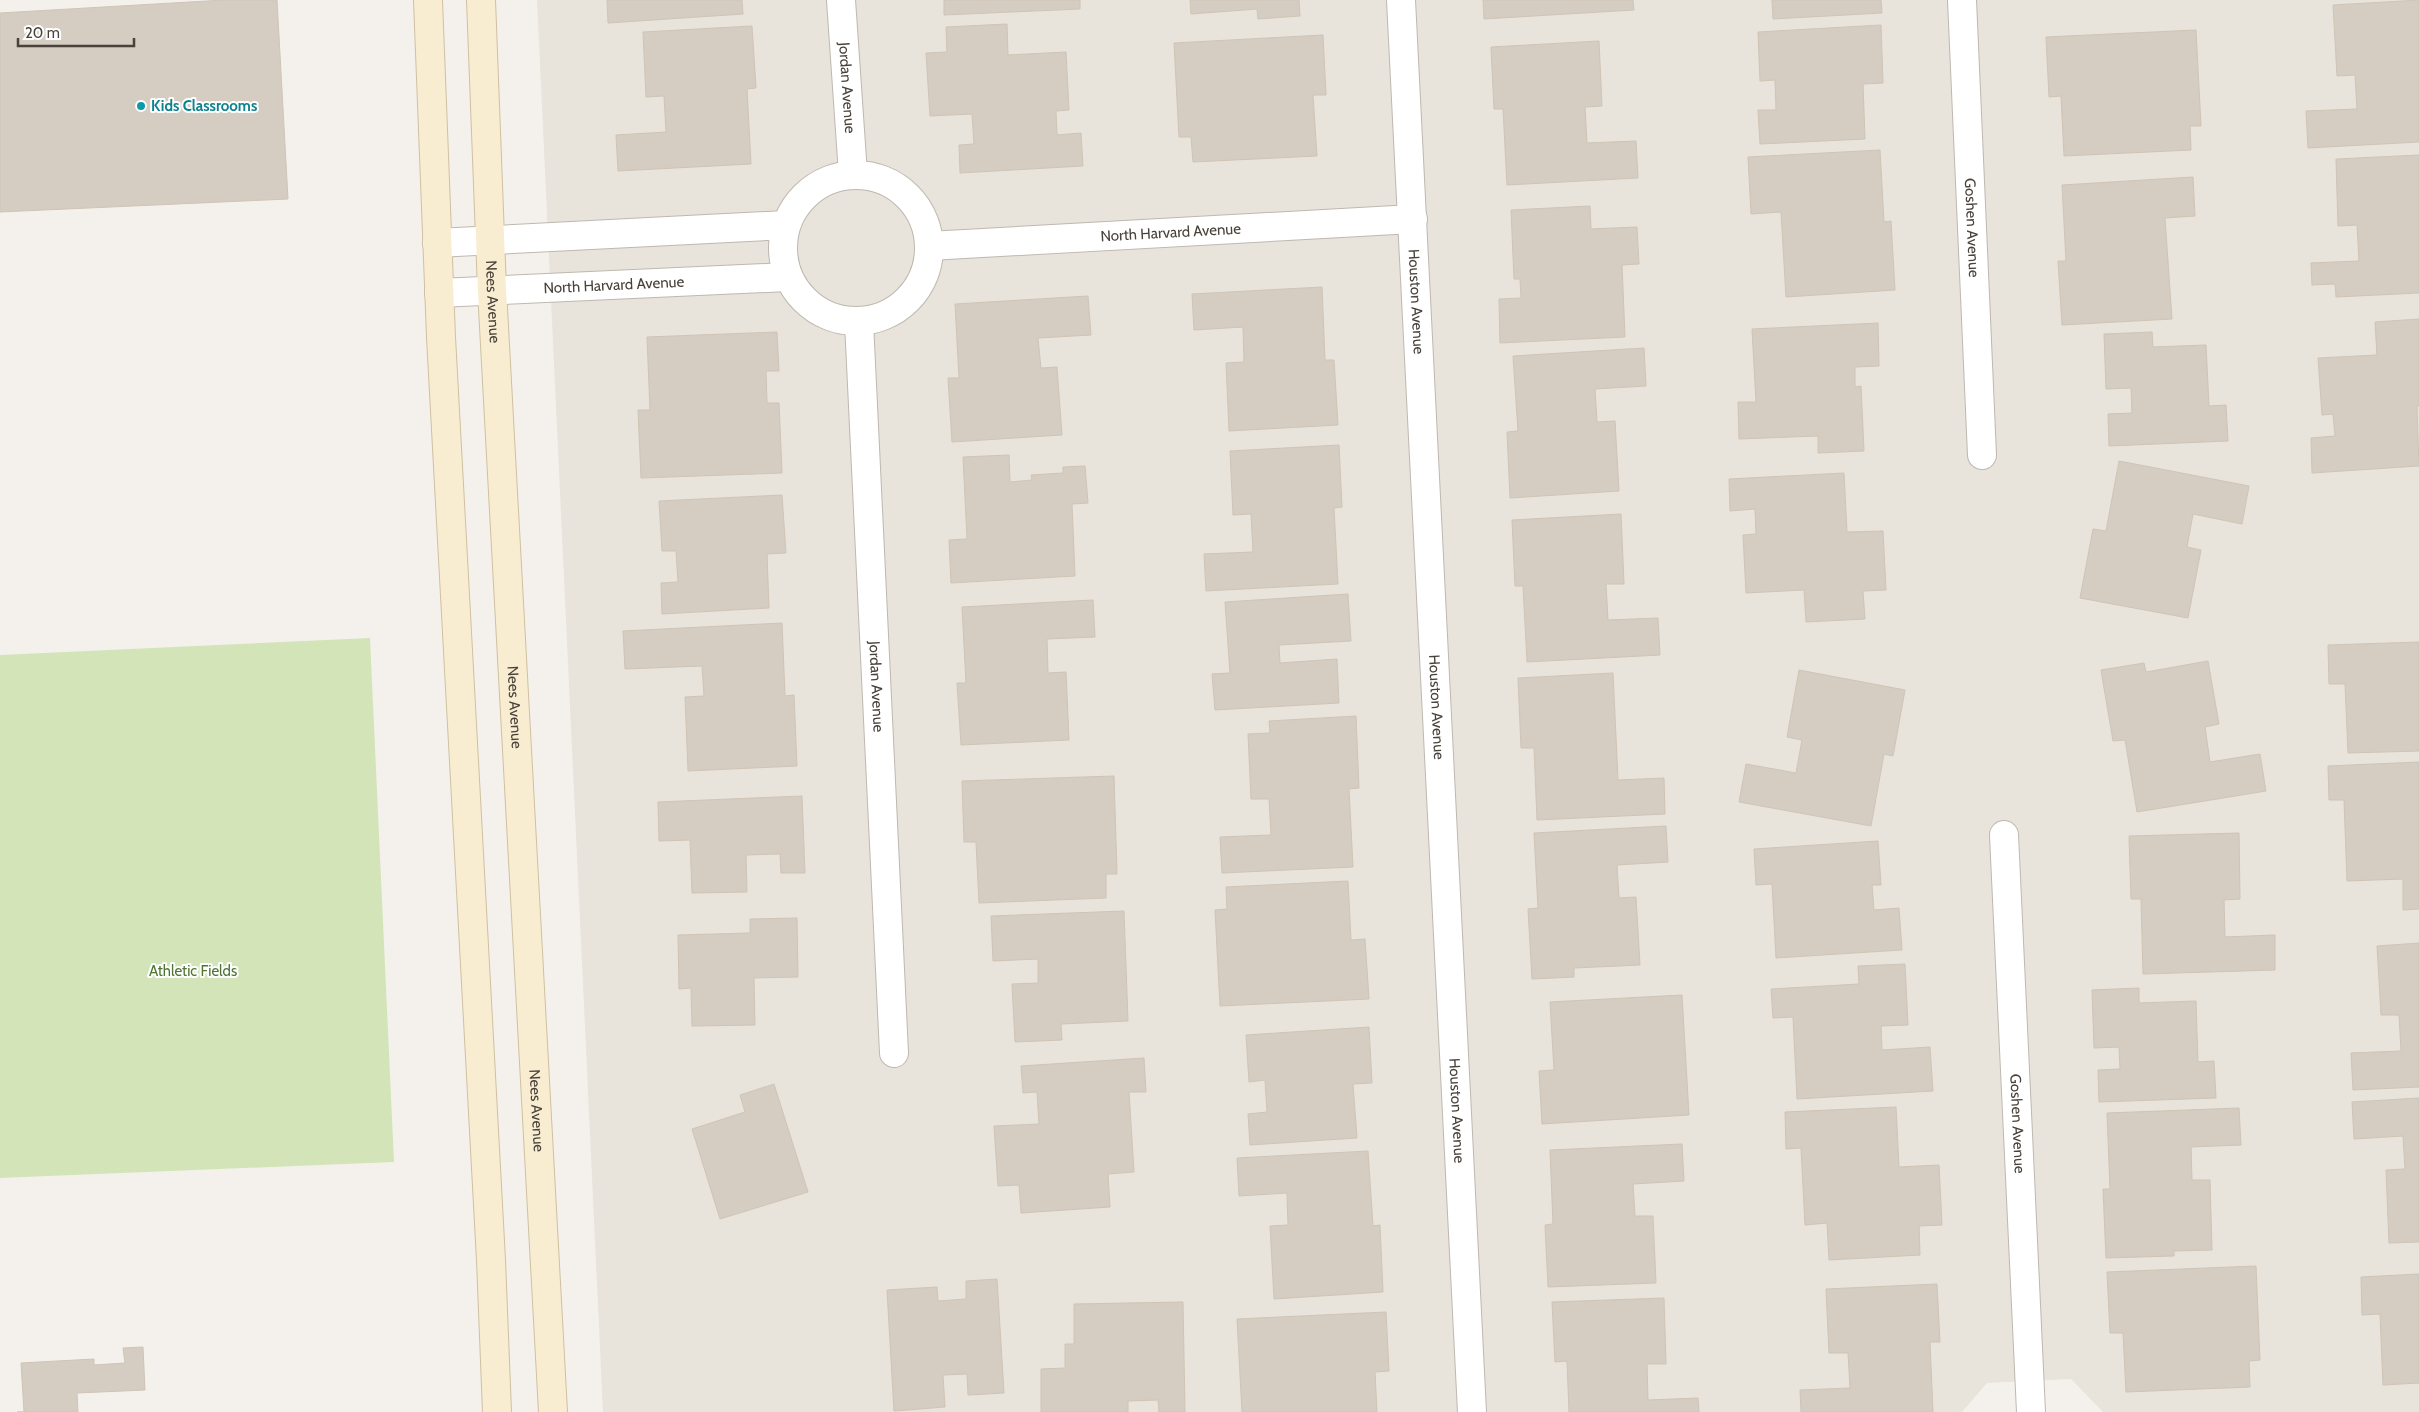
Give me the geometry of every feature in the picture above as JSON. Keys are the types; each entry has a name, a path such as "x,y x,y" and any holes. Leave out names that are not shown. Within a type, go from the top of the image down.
{"main road":[{"path":"428,0 439,293 491,1260 497,1412"},
{"name":"Nees Avenue","path":"481,0 492,290 553,1412"}],"street":[{"name":"Jordan Avenue","path":"841,0 853,174"},
{"name":"Houston Avenue","path":"1401,0 1472,1412"},
{"name":"Goshen Avenue","path":"1962,0 1982,455"},
{"path":"853,174 872,176 890,183 906,194 918,209 926,227 929,246 928,265 921,283 910,298 886,315 859,322 837,319 816,310 800,296 788,277 783,260 782,242 786,225 796,205 812,189 831,178 853,174"},
{"name":"North Harvard Avenue","path":"929,246 1413,219"},
{"path":"437,242 786,225"},
{"name":"North Harvard Avenue","path":"439,293 788,277"},
{"name":"Jordan Avenue","path":"859,322 894,1052"},
{"name":"Goshen Avenue","path":"2004,834 2031,1412"}],"shaded area":[{"path":"537,0 2419,0 2419,1412 2103,1412 2071,1379 1987,1383 1962,1412 603,1412"}],"green space":[{"name":"Athletic Fields","path":"370,638 394,1162 0,1178 0,655"}],"building":[{"name":"Kids Classrooms","path":"224,0 277,0 288,199 0,212 0,13"},
{"path":"607,0 742,0 743,14 608,23"},
{"path":"944,0 1080,0 1080,9 944,15"},
{"path":"1190,0 1299,0 1300,16 1258,19 1257,9 1191,14"},
{"path":"1483,0 1633,0 1634,10 1484,19"},
{"path":"1772,0 1881,0 1882,13 1773,19"},
{"path":"2419,0 2419,142 2308,148 2306,111 2357,109 2355,75 2337,76 2333,5"},
{"path":"1007,24 1008,55 1066,52 1069,110 1056,111 1057,135 1081,133 1083,166 960,173 959,145 974,144 972,114 930,116 926,53 947,52 946,27"},
{"path":"1881,25 1883,83 1863,84 1865,139 1760,144 1758,110 1776,110 1775,80 1760,81 1758,32"},
{"path":"752,26 756,88 747,89 751,164 618,171 616,135 666,132 664,96 646,97 643,32"},
{"path":"2196,30 2201,126 2190,126 2191,150 2064,156 2061,96 2049,97 2046,37"},
{"path":"1323,35 1326,95 1313,95 1317,156 1193,162 1191,137 1179,137 1174,43"},
{"path":"1599,41 1602,106 1585,107 1587,143 1636,141 1638,178 1507,185 1503,109 1494,109 1491,47"},
{"path":"1880,150 1884,222 1891,221 1895,290 1786,297 1781,212 1751,214 1748,157"},
{"path":"2419,155 2419,293 2336,297 2335,284 2312,285 2311,263 2359,261 2357,225 2338,226 2336,159"},
{"path":"2193,177 2195,216 2165,218 2172,319 2062,325 2058,261 2066,261 2062,185"},
{"path":"1590,206 1591,229 1637,227 1639,264 1622,265 1625,337 1500,343 1499,299 1521,298 1520,279 1514,279 1511,210"},
{"path":"1322,287 1325,360 1334,360 1338,425 1229,431 1226,363 1244,362 1243,327 1194,330 1192,294"},
{"path":"1088,296 1091,335 1038,338 1041,368 1057,367 1062,435 952,442 948,378 959,378 955,304"},
{"path":"2419,319 2419,406 2417,406 2419,466 2312,473 2311,438 2335,436 2333,414 2322,415 2318,358 2377,355 2375,322"},
{"path":"1878,323 1879,366 1855,367 1855,387 1861,386 1864,451 1818,453 1818,436 1739,439 1738,402 1756,402 1752,329"},
{"path":"777,332 779,371 766,371 767,403 779,403 782,473 641,478 638,410 650,410 647,337"},
{"path":"2152,332 2153,347 2206,345 2209,406 2226,405 2228,441 2109,446 2108,414 2132,413 2131,388 2106,389 2104,334"},
{"path":"1644,348 1646,386 1595,389 1597,422 1615,421 1619,491 1510,498 1507,432 1518,431 1513,356"},
{"path":"1339,445 1342,507 1334,508 1338,584 1206,591 1204,554 1253,552 1251,514 1233,515 1230,451"},
{"path":"1009,455 1010,482 1032,480 1031,475 1063,473 1063,467 1085,466 1088,503 1072,504 1075,576 951,583 949,540 967,539 963,457"},
{"path":"2119,461 2249,486 2242,524 2193,514 2187,547 2201,550 2188,618 2080,598 2093,529 2106,531"},
{"path":"1844,473 1847,532 1883,531 1886,590 1863,591 1865,619 1806,622 1804,590 1746,593 1743,535 1756,534 1755,509 1730,511 1729,479"},
{"path":"782,495 786,553 767,554 769,608 662,614 661,583 678,582 676,551 662,551 659,501"},
{"path":"1621,514 1624,584 1606,584 1608,620 1658,618 1660,655 1527,662 1523,586 1515,586 1512,520"},
{"path":"1348,594 1351,641 1279,645 1280,663 1337,659 1339,703 1215,710 1212,674 1230,673 1225,602"},
{"path":"1093,600 1095,637 1047,639 1048,673 1066,672 1069,740 961,745 957,683 966,683 962,607"},
{"path":"782,623 785,696 794,695 797,766 688,771 685,697 704,696 702,666 625,669 623,631"},
{"path":"2419,642 2419,751 2348,753 2345,684 2329,684 2328,645"},
{"path":"2208,661 2219,724 2205,727 2210,762 2260,754 2266,791 2137,812 2125,740 2113,741 2101,670 2144,663 2146,672"},
{"path":"1799,670 1905,690 1893,756 1884,754 1871,826 1739,802 1746,764 1796,773 1802,740 1787,737"},
{"path":"1613,673 1618,780 1664,778 1665,814 1537,820 1534,748 1521,748 1518,678"},
{"path":"1356,716 1359,788 1349,789 1353,867 1222,873 1220,837 1271,835 1269,799 1251,799 1248,734 1270,733 1269,721"},
{"path":"2419,762 2419,909 2403,910 2403,879 2347,881 2344,800 2329,800 2328,766"},
{"path":"1114,776 1117,874 1106,874 1106,898 979,903 976,842 964,842 962,781"},
{"path":"802,796 805,873 781,873 780,854 746,855 747,892 692,893 690,840 659,841 658,802"},
{"path":"1666,826 1668,862 1617,865 1619,898 1636,897 1640,965 1574,968 1574,977 1532,979 1528,909 1538,908 1534,833"},
{"path":"2239,833 2240,899 2224,900 2225,937 2275,935 2275,970 2143,974 2141,899 2131,899 2129,836"},
{"path":"1878,841 1881,885 1872,885 1874,910 1899,908 1902,950 1776,958 1772,884 1756,885 1754,849"},
{"path":"1348,881 1351,940 1365,939 1369,999 1220,1006 1215,910 1227,909 1226,887"},
{"path":"1124,911 1128,1021 1061,1024 1062,1040 1015,1042 1012,984 1038,983 1038,959 993,961 991,916"},
{"path":"797,918 798,977 754,978 755,1025 692,1026 691,988 679,989 678,935 750,933 750,919"},
{"path":"2419,943 2419,1087 2353,1090 2351,1053 2401,1051 2399,1015 2381,1015 2377,946"},
{"path":"1905,964 1908,1025 1881,1026 1882,1050 1930,1047 1933,1091 1797,1099 1793,1017 1773,1018 1771,989 1859,984 1858,966"},
{"path":"2139,988 2139,1003 2196,1001 2198,1062 2214,1061 2216,1098 2099,1102 2098,1070 2120,1069 2119,1047 2094,1048 2092,990"},
{"path":"1682,995 1689,1115 1542,1124 1539,1071 1554,1070 1550,1002"},
{"path":"1369,1027 1372,1083 1353,1084 1357,1138 1250,1145 1248,1114 1267,1112 1265,1080 1249,1082 1246,1035"},
{"path":"1144,1058 1146,1092 1129,1092 1134,1172 1108,1174 1110,1207 1021,1213 1019,1185 998,1186 994,1126 1039,1124 1037,1092 1023,1093 1021,1066"},
{"path":"774,1084 808,1192 720,1219 692,1129 745,1112 740,1095"},
{"path":"2419,1098 2419,1242 2389,1243 2386,1170 2405,1169 2403,1136 2354,1139 2352,1102"},
{"path":"1896,1107 1899,1167 1939,1165 1942,1225 1919,1226 1920,1255 1829,1260 1827,1223 1805,1225 1801,1148 1786,1149 1785,1112"},
{"path":"2239,1108 2241,1145 2191,1147 2192,1180 2210,1180 2212,1250 2174,1251 2174,1256 2106,1258 2103,1189 2110,1189 2107,1113"},
{"path":"1682,1144 1684,1181 1633,1184 1635,1216 1653,1216 1656,1283 1548,1287 1545,1225 1553,1224 1550,1150"},
{"path":"1368,1151 1373,1226 1380,1225 1383,1292 1274,1299 1270,1226 1288,1225 1287,1193 1239,1196 1237,1158"},
{"path":"2256,1266 2260,1360 2249,1361 2250,1387 2126,1392 2123,1333 2110,1333 2107,1272"},
{"path":"2419,1274 2419,1383 2383,1385 2380,1314 2362,1315 2361,1277"},
{"path":"997,1279 1004,1393 968,1395 967,1374 943,1375 945,1407 894,1411 887,1290 937,1287 938,1301 966,1299 966,1281"},
{"path":"1937,1284 1940,1342 1930,1342 1933,1412 1801,1412 1800,1390 1850,1388 1848,1353 1829,1353 1826,1289"},
{"path":"1664,1298 1666,1364 1647,1364 1648,1400 1698,1398 1699,1412 1569,1412 1567,1361 1555,1362 1552,1302"},
{"path":"1183,1302 1185,1412 1159,1412 1158,1400 1128,1401 1128,1412 1041,1412 1041,1369 1065,1368 1065,1344 1074,1344 1074,1304"},
{"path":"1386,1312 1389,1371 1375,1372 1377,1412 1242,1412 1237,1319"},
{"path":"143,1347 145,1390 77,1393 78,1412 24,1412 21,1363 94,1359 94,1365 125,1363 123,1348"}],"place":[{"name":"Kids Classrooms","path":"141,106"}]}
